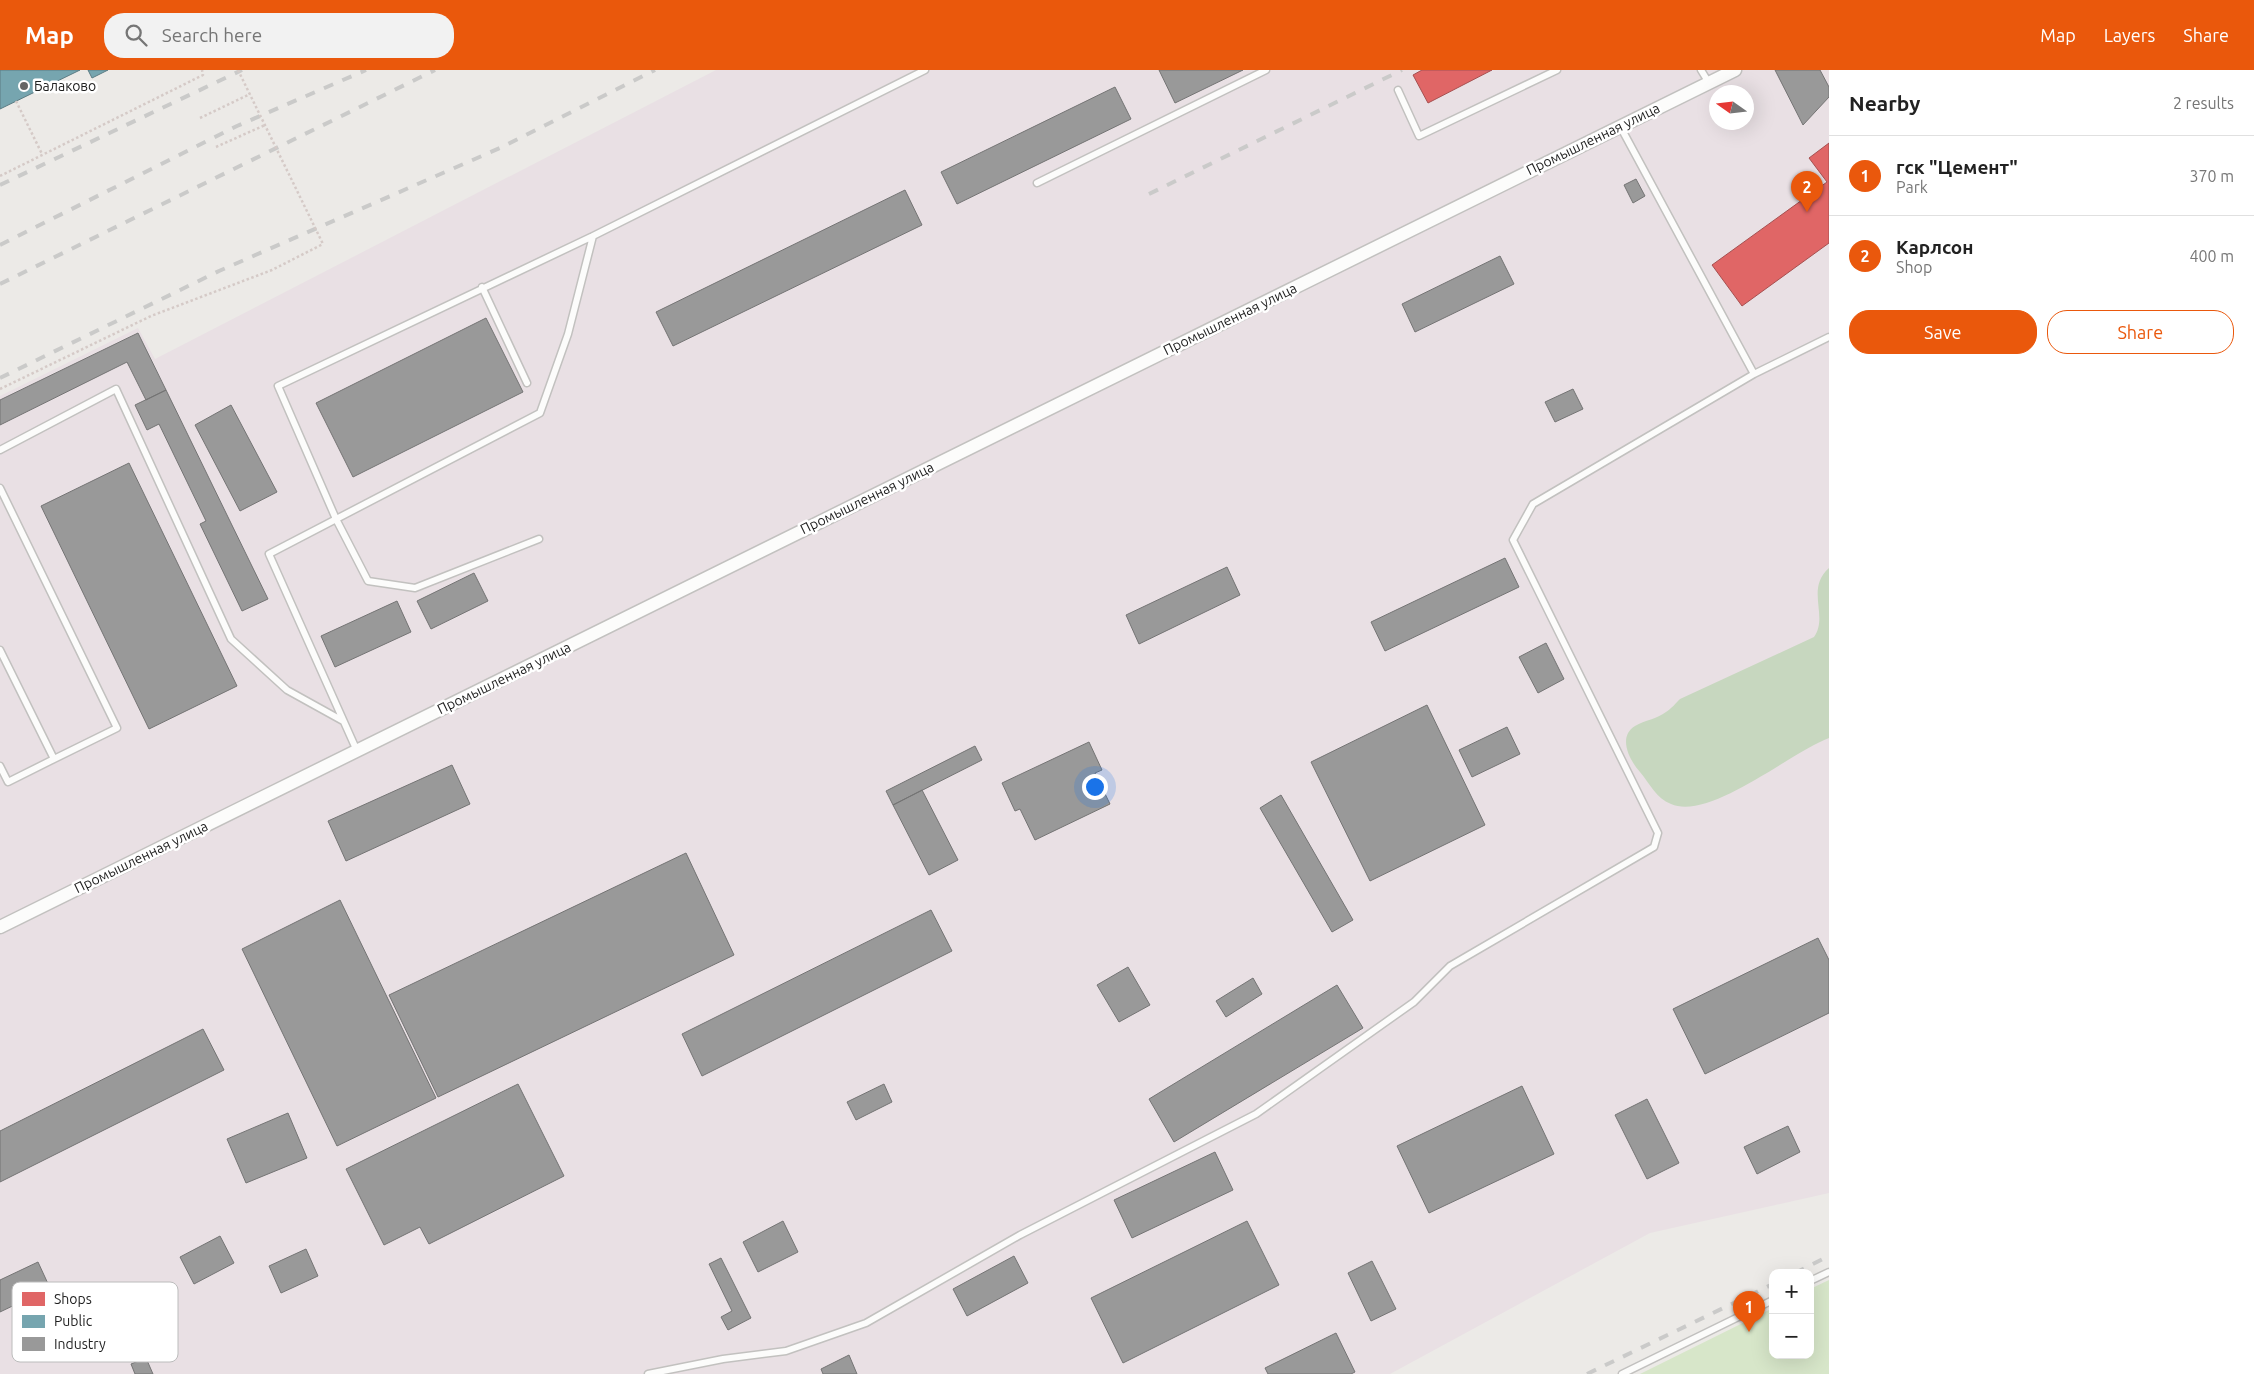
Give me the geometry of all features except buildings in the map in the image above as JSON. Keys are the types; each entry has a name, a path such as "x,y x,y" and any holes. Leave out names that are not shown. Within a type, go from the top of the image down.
{"street":[{"name":"Промышленная улица","path":"0,927 1734,70"}],"lane":[{"path":"538,540 416,588 368,581 336,519 278,386 482,287 593,236 925,70"},
{"path":"1037,183 1266,70"},
{"path":"1398,90 1419,136 1558,70"},
{"path":"1701,70 1709,83"},
{"path":"1620,126 1754,374"},
{"path":"357,751 268,554 540,414 568,334 593,236"},
{"path":"482,287 527,382"},
{"path":"648,1374 723,1359 786,1351 866,1323 1020,1235 1256,1114 1414,1002 1450,966 1654,847 1658,833 1513,540 1533,504 1754,374 1829,337"},
{"path":"0,450 116,389 232,639 287,690 344,721"},
{"path":"0,488 117,728 8,782 0,780"},
{"path":"0,650 54,759"},
{"path":"0,766 8,782"},
{"path":"1814,1279 1829,1272"},
{"path":"1622,1374 1769,1302"}],"path":[{"path":"0,176 203,75 202,70"},
{"path":"0,389 151,316 272,270 323,244 238,70"},
{"path":"200,118 250,94"},
{"path":"16,101 42,154"},
{"path":"216,148 264,125"}],"shaded area":[{"path":"716,70 1829,70 1829,1193 1650,1233 1390,1374 0,1374 0,396 138,328 155,359"}],"green space":[{"path":"1829,568 1829,738 1750,783 1707,803 1687,807 1671,804 1661,798 1629,756 1626,742 1630,731 1635,726 1655,718 1670,709 1680,699 1814,637 1818,629 1819,620 1819,585 1822,576"},
{"path":"1829,1280 1829,1374 1640,1374 1769,1310 1769,1359 1814,1359 1814,1287"}],"railway":[{"path":"0,185 242,70"},
{"path":"0,245 237,126 366,70"},
{"path":"0,284 435,70"},
{"path":"0,378 219,271 500,148 655,70"},
{"path":"1149,194 1402,70"},
{"path":"1803,1269 1829,1256"},
{"path":"1587,1374 1769,1286"}],"place":[{"name":"Балаково","path":"24,86"},
{"name":"Карлсон","path":"1807,212"},
{"name":"гск \"Цемент\"","path":"1749,1332"}]}
